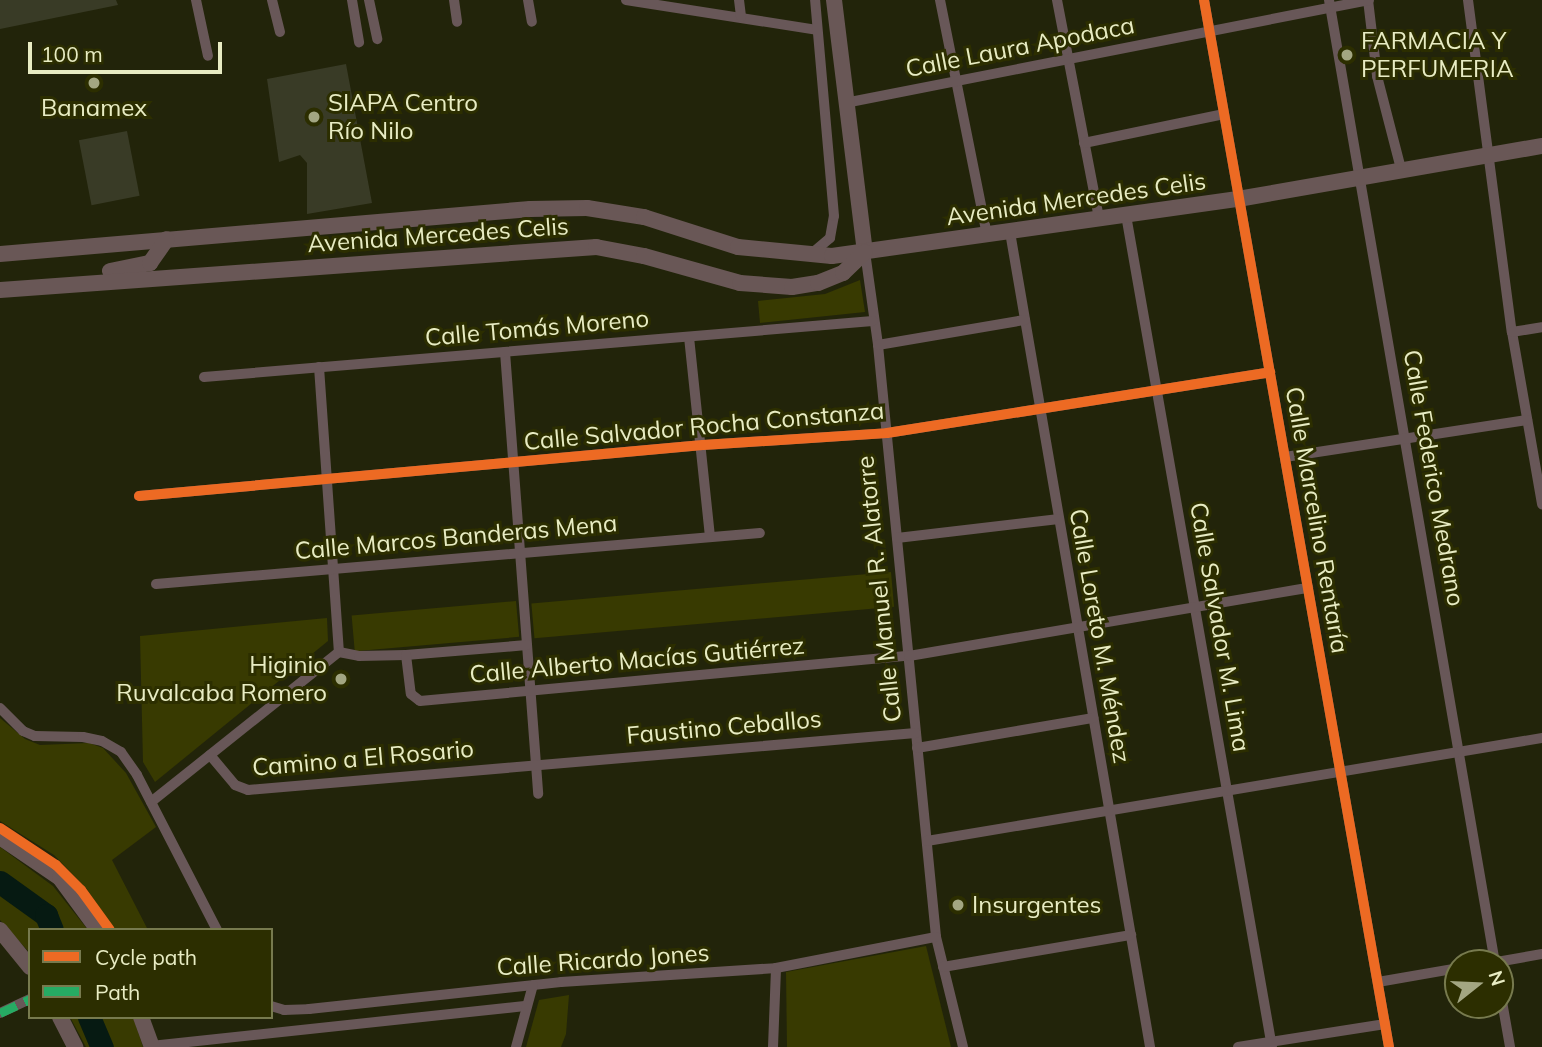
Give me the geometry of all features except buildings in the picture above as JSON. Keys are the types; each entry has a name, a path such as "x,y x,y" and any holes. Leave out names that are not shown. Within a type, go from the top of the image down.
{"main road":[{"name":"Calle Manuel R. Alatorre","path":"834,0 865,252"},
{"name":"Avenida Mercedes Celis","path":"0,254 530,209 587,208 645,217 738,247 808,256 865,252 1238,199 1542,146"},
{"path":"26,287 49,278 136,268 150,263 167,239"},
{"name":"Avenida Mercedes Celis","path":"0,290 596,247 644,256 740,283 792,287 818,283 844,273 865,252"},
{"path":"0,837 60,878 97,928"},
{"path":"0,930 28,965"},
{"path":"61,1019 75,1047"},
{"path":"142,1019 152,1047"}],"street":[{"path":"197,0 208,56"},
{"path":"272,0 280,32"},
{"path":"352,0 359,41"},
{"path":"369,0 377,39"},
{"path":"454,0 457,22"},
{"path":"528,0 532,22"},
{"path":"626,0 817,30"},
{"path":"739,0 741,17"},
{"path":"808,256 830,238 834,216 816,0"},
{"path":"940,0 987,235"},
{"path":"1057,0 1098,219"},
{"name":"Calle Marcelino Rentaría","path":"1204,0 1389,1047"},
{"path":"1368,0 1377,76 1401,169"},
{"name":"Calle Laura Apodaca","path":"845,103 1210,31 1329,4 1368,0"},
{"path":"1468,0 1512,331 1542,504"},
{"name":"Calle Federico Medrano","path":"1329,4 1406,438 1492,949"},
{"path":"1084,143 1224,114"},
{"name":"Calle Salvador M. Lima","path":"1126,215 1272,1044"},
{"name":"Calle Loreto M. Méndez","path":"1010,232 1150,1047"},
{"name":"Calle Manuel R. Alatorre","path":"865,252 878,345 936,937 963,1047"},
{"path":"878,345 1025,320"},
{"name":"Calle Tomás Moreno","path":"204,376 873,321"},
{"path":"1512,331 1542,327"},
{"path":"689,337 703,445 710,536"},
{"path":"505,352 538,794"},
{"path":"319,367 339,652"},
{"name":"Calle Salvador Rocha Constanza","path":"139,496 703,445 887,433 1040,411 1270,372"},
{"path":"1285,457 1527,420"},
{"path":"897,538 1059,519"},
{"name":"Calle Marcos Banderas Mena","path":"156,584 760,533"},
{"name":"Calle Alberto Macías Gutiérrez","path":"406,655 411,694 417,700 530,692 908,656 1308,587"},
{"path":"151,802 339,652 359,656 406,655 527,645"},
{"path":"0,708 23,731 35,736 83,737 102,741 121,752 151,802 216,928"},
{"path":"917,748 1093,718"},
{"name":"Faustino Ceballos","path":"535,764 916,733"},
{"path":"927,841 1542,738"},
{"name":"Camino a El Rosario","path":"210,755 235,785 248,790 535,764"},
{"path":"943,967 1130,934"},
{"name":"Calle Ricardo Jones","path":"273,1007 284,1010 309,1009 533,985 776,968 936,937"},
{"path":"1514,959 1542,954"},
{"path":"773,1047 776,968"},
{"path":"1378,982 1444,970"},
{"path":"516,1047 533,985"},
{"path":"0,1013 28,1000"},
{"path":"152,1047 527,1006"},
{"path":"1505,1019 1510,1047"},
{"path":"1238,1047 1272,1044 1385,1024"}],"shaded area":[{"path":"860,280 865,312 760,323 758,301 825,294"},
{"path":"891,572 894,607 534,638 531,603"},
{"path":"516,601 519,637 355,651 352,615"},
{"path":"327,618 328,641 155,782 143,762 140,636"},
{"path":"0,718 25,739 40,745 89,743 103,748 126,773 156,827 112,860 147,928 114,928 86,888 54,855 0,821"},
{"path":"0,847 53,886 86,928 28,928 28,951 0,920"},
{"path":"926,946 951,1047 787,1047 786,972"},
{"path":"569,995 566,1034 561,1047 526,1047 539,1000"},
{"path":"71,1019 134,1019 143,1047 86,1047"}],"waterway":[{"path":"0,882 46,915 51,928"},
{"path":"90,1019 102,1047"}],"marked path":[{"path":"0,1013 28,1000"}],"cycle path":[{"path":"1204,0 1389,1047"},
{"path":"139,496 703,445 887,433 1270,372"},
{"path":"0,828 56,865 81,890 109,928"}],"place":[{"name":"FARMACIA Y PERFUMERIA","path":"1347,55"},
{"name":"Banamex","path":"94,83"},
{"name":"SIAPA Centro Río Nilo","path":"314,117"},
{"name":"Higinio Ruvalcaba Romero","path":"341,679"},
{"name":"Insurgentes","path":"958,905"}]}
